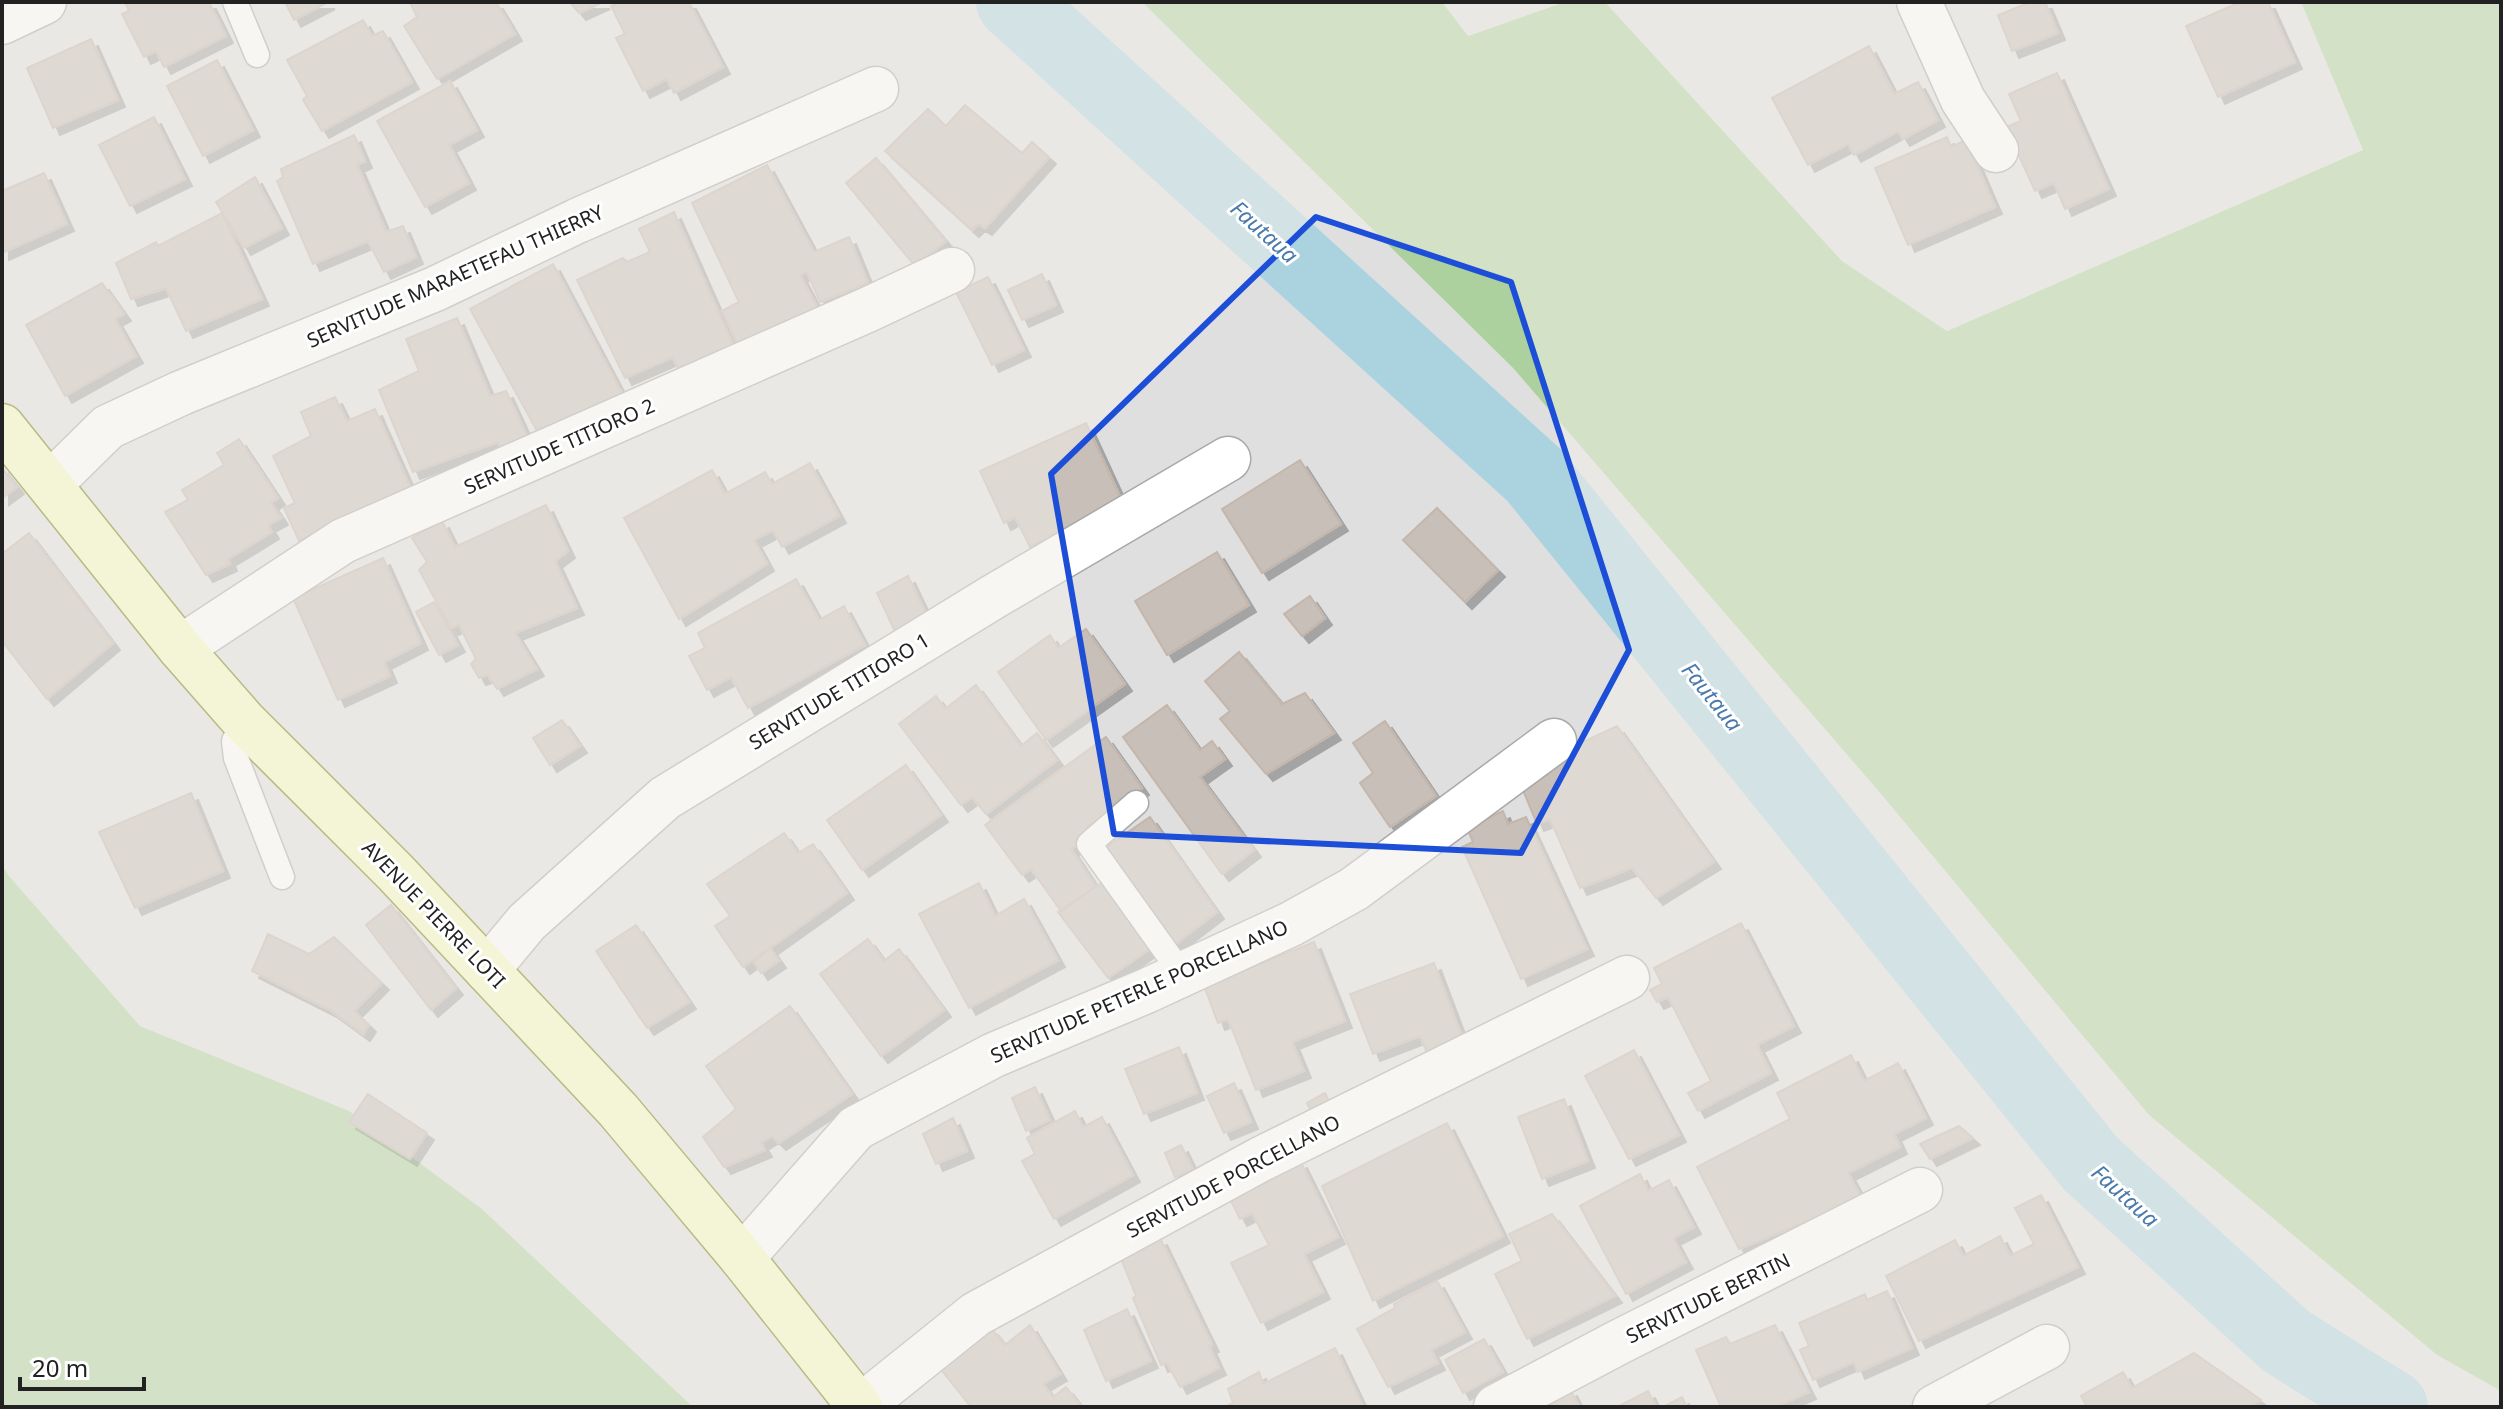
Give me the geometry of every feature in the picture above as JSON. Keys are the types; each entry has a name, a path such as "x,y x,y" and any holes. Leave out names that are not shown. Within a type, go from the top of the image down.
{"main road":[{"name":"AVENUE PIERRE LOTI","path":"2,426 180,648 244,721 396,873 618,1110 742,1258 860,1407"}],"street":[{"path":"2,22 44,2"},
{"path":"1919,2 1963,100 1996,150"},
{"name":"SERVITUDE MARAETEFAU THIERRY","path":"50,484 108,427 181,393 435,289 577,221 876,89"},
{"name":"SERVITUDE TITIORO 2","path":"180,648 343,541 952,270"},
{"name":"SERVITUDE TITIORO 1","path":"487,970 527,922 665,798 980,605 1228,459"},
{"name":"SERVITUDE PETERLE PORCELLANO","path":"742,1258 856,1128 994,1055 1291,924 1354,889 1554,741"},
{"name":"SERVITUDE PORCELLANO","path":"860,1407 976,1314 1261,1159 1627,978"},
{"name":"SERVITUDE BERTIN","path":"1496,1407 1920,1190"},
{"path":"1935,1407 2047,1347"}],"lane":[{"path":"235,2 257,55"},
{"path":"244,721 234,741 236,758 282,877"},
{"path":"1136,803 1089,844 1182,974"}],"highlighted area":[{"path":"1316,217 1511,282 1629,650 1521,853 1114,834 1051,474"}],"shaded area":[{"path":"2,2 1142,2 1513,368 1881,794 2149,1115 2437,1355 2501,1391 2501,1407 693,1407 482,1209 349,1112 140,1026 2,865"},
{"path":"1442,2 1565,2 1468,36"},
{"path":"1605,2 2301,2 2363,150 1947,331 1842,261"}],"green space":[{"path":"1142,2 1442,2 1468,36 1565,2 1605,2 1842,261 1947,331 2363,150 2301,2 2501,2 2501,1391 2437,1355 2149,1115 1881,794 1513,368"},
{"path":"2,865 140,1026 349,1111 482,1209 693,1407 2,1407"}],"building":[{"path":"125,2 209,2 226,36 164,67 156,51 144,57 122,14 129,11"},
{"path":"285,2 328,2 294,20"},
{"path":"410,2 496,2 515,34 437,79 404,26 417,17"},
{"path":"570,2 603,2 579,13"},
{"path":"620,2 689,2 723,67 674,93 667,79 643,91 616,38 625,34 611,6"},
{"path":"2031,2 2045,2 2058,33 2012,51 1998,15"},
{"path":"2240,2 2268,2 2295,62 2218,97 2186,26"},
{"path":"363,20 372,36 383,31 412,82 322,131 303,100 307,96 287,60"},
{"path":"91,39 118,100 53,128 27,68"},
{"path":"1869,46 1894,94 1918,82 1938,120 1903,139 1898,131 1854,155 1848,144 1808,165 1772,98"},
{"path":"217,60 253,130 203,156 167,86"},
{"path":"2057,73 2109,189 2065,209 2054,183 2035,191 2006,127 2021,121 2009,94"},
{"path":"450,81 477,130 449,145 469,183 425,207 377,121"},
{"path":"965,105 1022,153 1032,142 1049,157 985,228 978,224 972,230 885,151 928,109 946,126"},
{"path":"154,117 185,179 130,206 99,145"},
{"path":"354,135 365,161 357,165 386,232 403,226 416,257 384,272 368,241 313,264 277,181 283,177 281,169"},
{"path":"1947,137 1951,147 1966,140 1995,207 1908,245 1875,168"},
{"path":"876,158 946,241 915,266 846,183"},
{"path":"767,165 814,252 849,237 868,283 820,302 807,272 800,275 818,309 741,351 722,311 739,302 692,203"},
{"path":"44,173 67,224 2,253 2,191"},
{"path":"255,177 282,228 244,248 216,202"},
{"path":"674,212 737,354 683,380 673,357 625,378 577,280 623,258 627,262 650,252 639,229"},
{"path":"222,213 262,299 186,331 166,288 131,299 116,263 156,242 158,246"},
{"path":"553,264 627,403 543,442 470,309"},
{"path":"1042,274 1056,305 1022,320 1008,290"},
{"path":"988,277 1024,350 992,365 956,292"},
{"path":"102,283 124,314 115,319 136,356 65,396 26,325"},
{"path":"457,318 490,396 506,391 529,441 502,452 498,442 413,472 379,390 419,371 406,339"},
{"path":"335,397 347,421 375,409 410,487 299,541 284,508 295,503 273,456 311,436 301,412"},
{"path":"1086,423 1123,503 1030,547 1015,517 1004,523 980,471"},
{"path":"239,439 278,498 271,503 281,518 268,525 272,532 228,559 230,564 206,575 165,512 188,500 182,490 224,465 217,453"},
{"path":"1300,460 1341,524 1262,573 1222,509"},
{"path":"810,463 839,516 782,547 773,530 754,540 767,564 679,619 624,518 712,470 725,494 765,472 772,484"},
{"path":"2,468 17,487 2,498"},
{"path":"546,505 568,551 555,561 577,608 515,633 537,669 497,689 488,675 479,678 471,664 476,659 459,625 451,628 419,570 427,562 412,538 442,521 455,547"},
{"path":"1437,508 1498,570 1465,602 1403,540"},
{"path":"29,533 113,643 47,699 2,641 2,554"},
{"path":"1217,552 1249,605 1167,655 1135,601"},
{"path":"383,558 421,643 384,662 390,676 338,700 293,598"},
{"path":"908,576 928,618 897,636 877,593"},
{"path":"796,579 819,620 844,606 865,645 748,708 731,677 707,690 689,656 705,648 698,633"},
{"path":"1310,596 1325,618 1302,636 1284,614"},
{"path":"434,602 458,645 439,655 416,612"},
{"path":"1086,629 1125,684 1046,740 998,672 1050,635 1058,648"},
{"path":"1239,652 1282,704 1305,693 1334,733 1266,774 1220,719 1230,711 1205,681"},
{"path":"976,685 1021,746 1037,733 1057,760 986,814 972,797 961,805 899,724 936,696 945,709"},
{"path":"1167,705 1200,750 1212,741 1225,759 1200,777 1254,850 1222,874 1123,737"},
{"path":"562,720 580,746 550,765 533,738"},
{"path":"1385,721 1436,796 1390,827 1360,783 1373,773 1353,743"},
{"path":"1617,726 1714,862 1656,898 1632,868 1580,888 1550,819 1537,824 1520,783 1547,775 1566,750"},
{"path":"1106,737 1142,788 1087,827 1092,836 1071,849 1096,887 1061,911 1031,869 1022,875 985,825"},
{"path":"906,765 941,815 862,870 827,820"},
{"path":"191,793 223,871 135,908 99,832"},
{"path":"1503,811 1508,824 1526,817 1587,949 1521,979 1462,847 1473,842 1467,828"},
{"path":"1150,817 1217,912 1174,945 1105,848"},
{"path":"784,833 798,853 813,844 847,893 743,967 715,926 730,916 707,884"},
{"path":"1106,880 1151,948 1108,978 1058,912"},
{"path":"979,883 995,916 1024,899 1058,960 969,1008 919,914"},
{"path":"391,905 456,988 431,1010 366,925"},
{"path":"1741,923 1794,1026 1757,1045 1771,1073 1698,1111 1688,1093 1711,1081 1668,997 1657,1002 1650,990 1662,984 1654,968"},
{"path":"636,925 689,1002 647,1028 596,951"},
{"path":"268,934 309,954 334,937 382,983 354,1011 369,1025 363,1034 330,1010 252,971"},
{"path":"868,939 884,961 899,949 944,1010 881,1056 820,974"},
{"path":"1314,942 1345,1021 1292,1042 1304,1071 1256,1090 1228,1019 1218,1023 1204,986"},
{"path":"770,948 779,961 761,973 754,962"},
{"path":"1434,963 1463,1040 1427,1053 1420,1036 1373,1054 1350,994"},
{"path":"790,1006 852,1094 779,1143 772,1136 761,1143 765,1150 724,1167 703,1137 736,1109 706,1066"},
{"path":"1179,1047 1197,1093 1144,1114 1125,1069"},
{"path":"1634,1050 1679,1135 1629,1159 1585,1076"},
{"path":"1851,1055 1864,1081 1898,1063 1926,1118 1894,1134 1900,1147 1848,1173 1862,1199 1739,1249 1697,1167 1790,1119 1777,1093"},
{"path":"1234,1083 1251,1122 1224,1133 1207,1096"},
{"path":"1035,1087 1050,1120 1026,1131 1012,1098"},
{"path":"1325,1093 1332,1107 1313,1115 1307,1103"},
{"path":"368,1094 427,1133 410,1159 349,1122"},
{"path":"1564,1099 1588,1161 1542,1179 1518,1117"},
{"path":"1075,1111 1083,1127 1102,1117 1133,1175 1054,1219 1022,1161 1035,1154 1027,1138"},
{"path":"953,1118 967,1151 936,1164 923,1134"},
{"path":"1447,1123 1503,1236 1373,1301 1322,1186"},
{"path":"1959,1126 1973,1138 1930,1159 1920,1144"},
{"path":"1181,1145 1193,1170 1175,1177 1165,1153"},
{"path":"1300,1161 1338,1237 1304,1254 1323,1292 1261,1323 1231,1263 1269,1245 1252,1213 1240,1219 1229,1197"},
{"path":"1640,1174 1648,1191 1669,1180 1694,1227 1673,1238 1686,1262 1626,1294 1580,1206"},
{"path":"2041,1195 2078,1267 1919,1341 1886,1276 1955,1240 1963,1256 2000,1236 2010,1256 2034,1244 2015,1208"},
{"path":"1552,1214 1615,1296 1527,1339 1495,1274 1522,1261 1509,1234"},
{"path":"1160,1238 1212,1345 1209,1346 1219,1368 1180,1387 1167,1363 1161,1365 1133,1298 1136,1296 1120,1256"},
{"path":"1437,1281 1465,1332 1431,1350 1438,1363 1388,1387 1357,1329 1395,1308 1394,1304"},
{"path":"1887,1291 1912,1348 1858,1372 1854,1362 1813,1380 1800,1350 1809,1346 1799,1323 1865,1294 1867,1300"},
{"path":"1127,1309 1151,1361 1106,1381 1084,1330"},
{"path":"1030,1325 1060,1374 1043,1384 1053,1397 1066,1387 1081,1407 971,1407 939,1367 991,1328 1005,1345"},
{"path":"1775,1325 1809,1392 1775,1407 1721,1407 1696,1350 1726,1337 1730,1344"},
{"path":"1484,1339 1503,1372 1463,1393 1445,1360"},
{"path":"1335,1348 1362,1405 1225,1407 1233,1403 1228,1389 1259,1372 1263,1384"},
{"path":"2194,1353 2261,1400 2248,1407 2087,1407 2081,1396 2123,1372 2132,1388"},
{"path":"1570,1389 1579,1407 1534,1407"},
{"path":"1648,1391 1656,1407 1617,1407"},
{"path":"1682,1397 1687,1407 1663,1407"}],"waterway":[{"name":"Fautaua","path":"1013,2 1534,475 2091,1164 2286,1341 2391,1407"}]}
